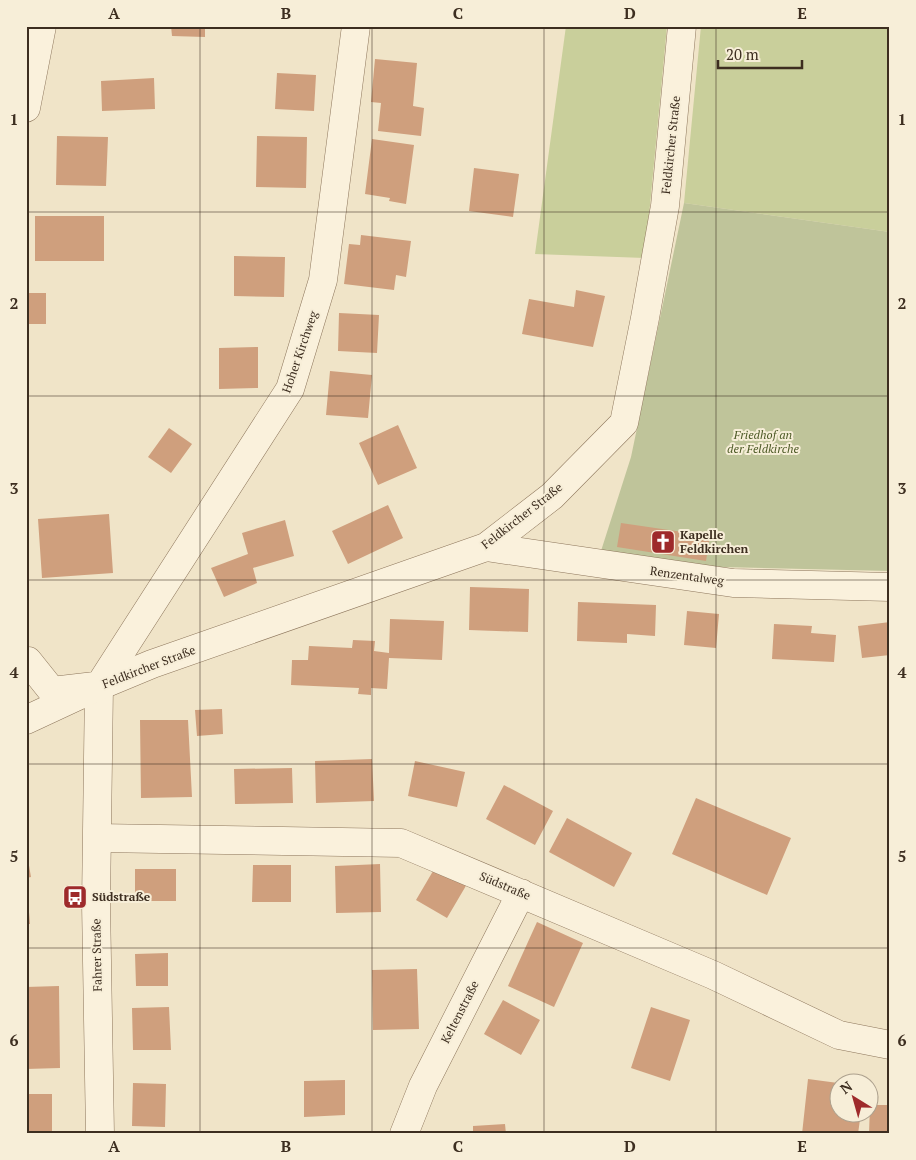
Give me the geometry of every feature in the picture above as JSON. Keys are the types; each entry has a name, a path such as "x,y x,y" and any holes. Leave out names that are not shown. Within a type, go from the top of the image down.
{"street":[{"path":"26,108 42,26"},
{"name":"Hoher Kirchweg","path":"98,686 290,389 324,280 356,26"},
{"name":"Feldkircher Straße","path":"26,720 98,686 152,664 486,547 552,496 624,422 665,206 682,26"},
{"name":"Renzentalweg","path":"486,547 733,583 890,587"},
{"path":"26,661 28,661 52,691 98,686"},
{"name":"Fahrer Straße","path":"98,686 96,903 100,1134"},
{"name":"Südstraße","path":"97,838 401,843 712,975 839,1035 890,1045"},
{"name":"Keltenstraße","path":"404,1134 423,1086 522,893"}],"green space":[{"path":"566,26 667,26 645,258 535,254"},
{"path":"701,26 890,26 890,232 684,203"},
{"name":"Friedhof an der Feldkirche","path":"684,203 890,232 890,571 720,567 601,551 631,457"}],"building":[{"path":"171,26 205,26 205,37 172,36"},
{"path":"375,59 417,63 413,106 424,108 421,136 378,131 381,103 371,102"},
{"path":"277,73 316,75 314,111 275,109"},
{"path":"154,78 155,109 102,111 101,81"},
{"path":"57,136 108,137 106,186 56,185"},
{"path":"257,136 307,137 306,188 256,187"},
{"path":"372,139 414,145 406,204 389,201 390,198 365,194"},
{"path":"474,168 519,174 513,217 469,211"},
{"path":"35,216 104,216 104,261 35,261"},
{"path":"361,235 411,241 406,277 396,275 394,290 344,284 349,244 360,245"},
{"path":"234,256 285,257 284,297 234,296"},
{"path":"576,290 605,296 593,347 522,334 529,299 574,307"},
{"path":"26,293 46,293 46,324 26,324"},
{"path":"339,313 379,315 377,353 338,351"},
{"path":"258,347 258,388 219,389 219,348"},
{"path":"330,371 372,375 368,418 326,415"},
{"path":"398,425 417,468 378,485 359,443"},
{"path":"169,428 192,444 171,473 148,457"},
{"path":"388,505 403,538 348,564 332,531"},
{"path":"109,514 113,573 42,578 38,519"},
{"path":"285,520 294,556 253,568 257,583 224,597 211,568 248,554 242,533"},
{"name":"Kapelle Feldkirchen","path":"621,523 710,536 706,561 617,547"},
{"path":"470,587 529,589 528,632 469,630"},
{"path":"578,602 656,605 655,636 627,634 627,643 577,641"},
{"path":"687,611 719,614 716,648 684,645"},
{"path":"390,619 444,621 442,660 389,658 387,689 371,688 371,695 358,694 359,688 291,685 292,660 308,660 309,646 352,648 353,640 375,641 374,651 389,653"},
{"path":"890,622 890,655 862,658 858,626"},
{"path":"774,624 812,626 811,633 836,635 834,662 772,659"},
{"path":"222,709 223,734 197,736 195,710"},
{"path":"140,720 188,720 192,797 141,798"},
{"path":"372,759 374,801 316,803 315,761"},
{"path":"415,761 465,772 457,807 408,796"},
{"path":"292,768 293,803 235,804 234,769"},
{"path":"504,785 553,811 535,845 486,819"},
{"path":"696,798 791,838 767,895 672,854"},
{"path":"567,818 632,853 614,887 549,852"},
{"path":"26,854 31,877 26,878"},
{"path":"380,864 381,912 336,913 335,866"},
{"path":"253,865 291,865 291,902 252,902"},
{"path":"436,866 467,884 447,918 416,900"},
{"path":"135,869 176,869 176,901 135,901"},
{"path":"26,900 28,900 30,924 26,924"},
{"path":"537,922 583,943 554,1007 508,986"},
{"path":"168,953 168,986 136,986 135,954"},
{"path":"417,969 419,1029 373,1030 372,970"},
{"path":"59,986 60,1068 26,1069 26,987"},
{"path":"503,1000 540,1020 521,1055 484,1034"},
{"path":"169,1007 171,1050 133,1050 132,1008"},
{"path":"651,1007 690,1020 670,1081 631,1068"},
{"path":"808,1079 828,1082 828,1122 860,1122 858,1134 802,1134"},
{"path":"345,1080 345,1115 304,1117 304,1081"},
{"path":"133,1083 166,1084 165,1127 132,1126"},
{"path":"26,1094 52,1094 52,1134 26,1134"},
{"path":"878,1105 890,1105 890,1134 869,1134 869,1122 878,1122"},
{"path":"505,1124 506,1134 473,1134 473,1126"}],"place":[{"name":"Kapelle Feldkirchen","path":"663,542"},
{"name":"Südstraße","path":"75,897"}]}
